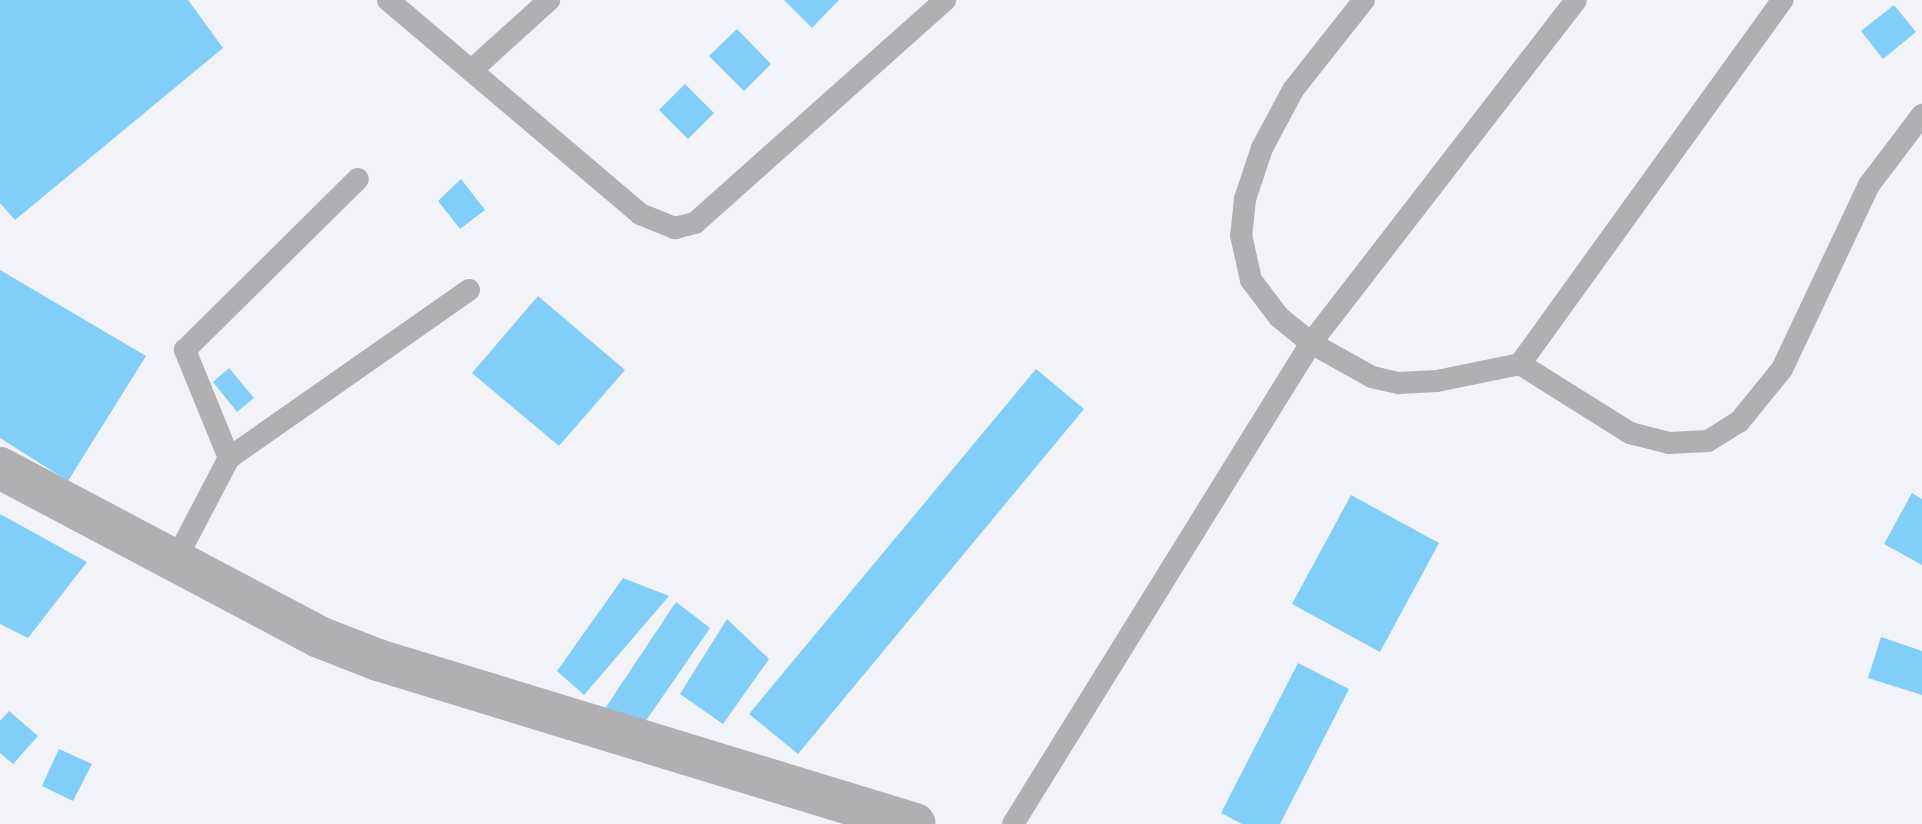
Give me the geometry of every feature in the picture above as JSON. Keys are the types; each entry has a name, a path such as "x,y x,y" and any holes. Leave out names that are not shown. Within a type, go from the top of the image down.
{"street":[{"path":"0,468 174,563 319,637 378,660 915,824"}],"lane":[{"path":"388,0 473,69 640,214 675,228 695,223 945,0"},
{"path":"473,69 549,0"},
{"path":"1364,0 1293,90 1262,148 1245,199 1241,235 1251,280 1279,317 1311,343 1372,377 1399,383 1437,381 1520,364 1783,0"},
{"path":"1013,824 1311,343 1576,0"},
{"path":"1520,364 1630,433 1669,443 1708,441 1739,422 1782,369 1869,185 1922,115"},
{"path":"229,458 185,350 358,179"},
{"path":"174,563 229,458 469,290"}],"building":[{"path":"0,0 188,0 223,48 15,220 0,203"},
{"path":"784,0 839,0 812,28"},
{"path":"1894,5 1916,32 1883,59 1861,31"},
{"path":"737,29 771,64 744,91 709,56"},
{"path":"685,84 714,113 688,139 659,110"},
{"path":"461,179 485,210 460,229 438,201"},
{"path":"0,270 146,356 68,481 0,438"},
{"path":"538,296 625,370 559,446 472,373"},
{"path":"229,368 254,398 237,412 213,382"},
{"path":"1036,369 1084,409 798,754 749,714"},
{"path":"1912,493 1922,499 1922,565 1884,544"},
{"path":"1351,495 1439,543 1380,652 1292,604"},
{"path":"0,514 87,562 28,638 0,624"},
{"path":"623,578 669,596 584,695 557,671"},
{"path":"676,602 710,628 643,725 604,710"},
{"path":"727,619 769,659 723,724 680,694"},
{"path":"1881,637 1922,651 1922,695 1868,678"},
{"path":"1298,663 1349,689 1280,824 1242,824 1221,813"},
{"path":"9,711 38,736 13,764 0,753 0,721"},
{"path":"59,749 92,764 73,801 42,786"}]}
